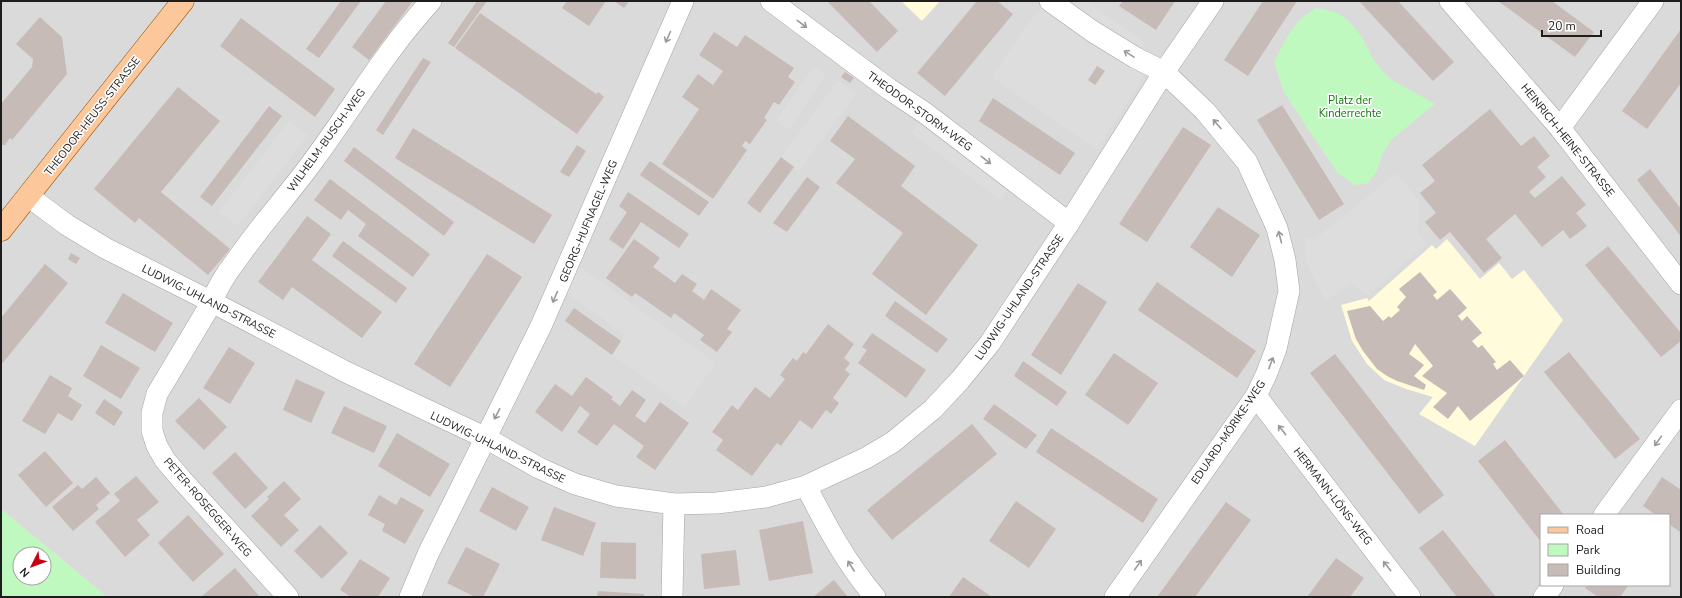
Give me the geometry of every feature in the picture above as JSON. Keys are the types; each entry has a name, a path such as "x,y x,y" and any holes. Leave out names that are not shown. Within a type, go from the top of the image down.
{"main road":[{"name":"THEODOR-HEUSS-STRASSE","path":"1,230 183,1"}],"street":[{"name":"WILHELM-BUSCH-WEG","path":"212,302 217,286 253,236 316,158 375,72 411,23 431,1"},
{"name":"GEORG-HUFNAGEL-WEG","path":"410,597 428,554 484,437 542,326 683,1"},
{"name":"THEODOR-STORM-WEG","path":"771,1 925,113 1069,223"},
{"name":"EDUARD-MÖRIKE-WEG","path":"1050,1 1092,31 1136,58 1164,72 1205,111 1247,162 1277,228 1286,260 1289,291 1276,349 1256,396 1115,597"},
{"name":"LUDWIG-UHLAND-STRASSE","path":"28,196 67,225 105,248 346,372 484,437 538,468 575,484 616,496 674,504 717,503 766,497 806,486 866,458 893,442 933,409 960,380 990,343 1069,223 1164,72 1213,1"},
{"name":"HEINRICH-HEINE-STRASSE","path":"1450,1 1560,128 1681,284"},
{"path":"1560,128 1653,1"},
{"name":"PETER-ROSEGGER-WEG","path":"212,302 157,394 152,413 152,431 162,455 182,480 288,597"},
{"name":"HERMANN-LÖNS-WEG","path":"1256,396 1410,597"},
{"path":"1605,514 1681,410"},
{"path":"806,486 827,529 857,575 875,597"},
{"path":"672,597 674,504"},
{"path":"1544,597 1552,586"}],"shaded area":[{"path":"1,1 1681,1 1681,597 107,597 52,551 52,546 46,546 1,509"},
{"path":"901,1 940,1 922,21"},
{"path":"1061,1 1086,1 1145,42 1138,53"},
{"path":"1041,8 1144,76 1097,150 992,77 1023,30"},
{"path":"814,66 826,75 789,130 776,121"},
{"path":"838,80 856,94 799,171 781,157"},
{"path":"289,121 308,135 238,226 219,212"},
{"path":"919,123 1008,190 1001,200 911,133"},
{"path":"1396,173 1414,194 1420,205 1417,232 1427,243 1368,295 1350,284 1325,301 1305,260 1305,238 1315,239"},
{"path":"1447,239 1480,279 1499,263 1512,279 1524,270 1563,320 1475,446 1419,414 1433,397 1406,389 1384,380 1367,364 1352,341 1341,305 1367,298 1369,301 1432,245 1436,249"},
{"path":"576,264 716,363 685,407 612,355 625,335 559,288"}],"green space":[{"name":"Platz der Kinderrechte","path":"1316,8 1336,12 1348,20 1362,37 1374,61 1389,78 1435,104 1391,140 1382,155 1377,171 1368,183 1354,185 1337,172 1284,92 1274,62 1288,35 1300,19"},
{"path":"1,509 46,546 12,546 12,586 52,586 52,551 107,597 1,597"}],"building":[{"path":"341,1 361,1 319,58 306,49"},
{"path":"386,1 413,1 369,60 352,47"},
{"path":"477,1 487,1 454,47 448,43"},
{"path":"567,1 606,1 589,26 562,8"},
{"path":"614,1 629,1 624,8"},
{"path":"827,1 869,1 898,31 877,52"},
{"path":"977,1 997,1 1013,14 945,96 917,73"},
{"path":"1123,1 1175,1 1156,30 1119,6"},
{"path":"1263,1 1297,1 1248,76 1224,60"},
{"path":"1359,1 1398,1 1454,62 1433,81"},
{"path":"1498,1 1552,1 1594,32 1575,57"},
{"path":"480,13 596,94 598,92 604,97 577,134 455,48"},
{"path":"40,17 62,37 67,74 12,140 10,138 5,145 1,145 1,104 32,67 33,59 16,44"},
{"path":"241,18 335,89 315,117 220,46"},
{"path":"1681,29 1681,83 1647,129 1622,111"},
{"path":"714,32 737,47 745,35 794,68 788,77 795,82 779,105 774,102 764,118 767,120 750,144 745,141 742,146 747,150 713,199 662,164 699,109 682,97 698,74 713,85 723,71 699,55"},
{"path":"423,58 431,62 383,135 376,130"},
{"path":"1097,66 1105,71 1095,85 1088,80"},
{"path":"845,72 854,78 850,83 841,77"},
{"path":"178,87 220,121 161,192 230,249 208,275 139,218 135,223 94,189"},
{"path":"993,98 1075,153 1060,175 979,121"},
{"path":"1282,105 1344,204 1319,220 1257,120"},
{"path":"269,106 282,116 212,206 200,197"},
{"path":"1490,109 1521,146 1534,136 1550,156 1537,167 1546,177 1529,192 1535,198 1562,176 1586,205 1576,213 1587,226 1570,239 1563,230 1542,247 1515,214 1486,239 1502,258 1484,273 1450,232 1440,240 1425,222 1436,213 1420,193 1435,181 1422,165"},
{"path":"848,116 915,166 901,186 978,245 926,315 872,274 903,233 836,183 855,159 830,141"},
{"path":"1183,127 1211,145 1147,242 1119,224"},
{"path":"413,128 552,215 534,244 395,158"},
{"path":"577,145 586,151 569,177 560,172"},
{"path":"354,147 454,222 444,236 344,161"},
{"path":"781,157 794,167 760,213 747,203"},
{"path":"650,161 709,202 699,216 640,175"},
{"path":"1650,169 1681,209 1680,235 1637,180"},
{"path":"807,177 820,187 787,232 773,223"},
{"path":"330,179 430,254 413,277 358,236 366,224 348,210 341,220 314,200"},
{"path":"628,192 689,234 679,248 641,222 623,249 609,239 627,212 619,206"},
{"path":"1218,207 1260,235 1232,277 1190,247"},
{"path":"307,216 331,234 312,260 382,312 362,338 292,287 283,300 258,282"},
{"path":"634,239 660,258 653,267 675,283 682,274 697,284 692,291 704,300 711,289 741,310 727,329 732,332 717,352 700,340 704,335 674,313 671,318 635,293 632,297 606,278"},
{"path":"343,241 407,288 396,303 332,256"},
{"path":"1608,246 1681,333 1681,341 1661,357 1585,265"},
{"path":"71,253 80,258 76,264 68,259"},
{"path":"487,254 522,277 450,387 414,364"},
{"path":"45,264 68,283 1,365 1,318"},
{"path":"1420,272 1437,292 1433,295 1437,300 1450,289 1467,308 1458,316 1462,321 1467,316 1482,333 1472,341 1478,348 1482,345 1496,362 1493,364 1497,370 1510,360 1524,376 1470,421 1458,406 1448,419 1433,407 1447,393 1422,376 1433,366 1415,344 1409,354 1424,365 1414,376 1426,385 1424,390 1397,381 1377,369 1356,339 1347,311 1370,306 1383,321 1389,316 1391,318 1400,310 1397,307 1406,297 1399,289"},
{"path":"1157,282 1256,351 1237,378 1138,310"},
{"path":"1078,283 1107,302 1061,375 1031,355"},
{"path":"123,293 173,323 155,352 105,323"},
{"path":"895,301 948,339 937,353 885,316"},
{"path":"574,308 621,341 612,355 565,321"},
{"path":"828,324 854,344 844,358 850,363 845,370 850,374 833,398 839,403 831,414 826,410 812,429 800,420 781,446 777,443 752,476 716,450 723,440 712,432 732,405 738,410 755,387 770,398 785,379 780,375 793,358 797,361 803,352 806,354"},
{"path":"872,333 926,370 906,398 858,363 867,350 862,347"},
{"path":"101,345 140,368 121,399 83,376"},
{"path":"229,347 255,363 230,404 203,388"},
{"path":"1569,352 1640,439 1615,459 1544,372"},
{"path":"1114,353 1158,383 1128,425 1085,395"},
{"path":"1335,354 1444,495 1419,514 1310,373"},
{"path":"1023,361 1067,392 1057,406 1014,376"},
{"path":"50,375 72,388 68,396 82,405 72,421 58,413 45,434 22,421"},
{"path":"586,377 613,397 611,399 620,406 632,390 646,400 635,416 645,423 660,402 689,423 655,470 636,457 644,446 614,424 597,446 577,432 590,414 580,406 562,432 535,412 555,384 572,396"},
{"path":"296,379 325,392 311,423 283,410"},
{"path":"199,398 227,427 204,450 175,421"},
{"path":"104,399 123,412 114,426 95,413"},
{"path":"994,404 1037,435 1026,449 983,419"},
{"path":"344,406 387,426 374,453 331,433"},
{"path":"972,424 997,454 892,540 867,510"},
{"path":"1051,428 1158,499 1143,523 1036,452"},
{"path":"397,433 450,464 430,497 378,466"},
{"path":"1505,440 1563,514 1540,514 1540,541 1478,461"},
{"path":"45,451 73,483 46,507 18,475"},
{"path":"235,452 268,488 245,509 212,473"},
{"path":"136,476 159,502 137,520 150,535 125,557 95,522 120,501 114,494"},
{"path":"96,477 110,493 96,505 99,509 73,531 52,507 78,485 82,489"},
{"path":"1662,477 1681,490 1680,532 1670,525 1670,514 1655,514 1643,506"},
{"path":"284,481 301,499 284,515 299,530 281,547 251,516 269,499 267,497"},
{"path":"492,487 529,507 516,531 479,511"},
{"path":"379,495 396,505 401,497 424,510 405,544 382,531 385,524 368,515"},
{"path":"1016,501 1056,529 1029,568 989,541"},
{"path":"1226,502 1251,520 1195,597 1157,597"},
{"path":"554,507 596,523 583,556 541,540"},
{"path":"188,515 224,554 193,582 158,543"},
{"path":"803,521 813,573 769,581 759,530"},
{"path":"320,525 348,553 322,579 294,551"},
{"path":"1443,530 1496,597 1457,597 1453,592 1419,548"},
{"path":"601,542 636,543 636,579 600,578"},
{"path":"466,547 500,564 483,597 475,597 447,583"},
{"path":"736,550 740,585 704,589 701,554"},
{"path":"1336,558 1364,578 1350,597 1307,597"},
{"path":"360,559 390,578 378,597 351,597 340,590"},
{"path":"235,568 260,597 202,596"},
{"path":"963,577 992,597 949,597"},
{"path":"834,580 848,597 813,597"},
{"path":"1587,586 1628,586 1620,597 1598,597 1585,588"},
{"path":"598,591 644,594 644,597 597,597"}]}
